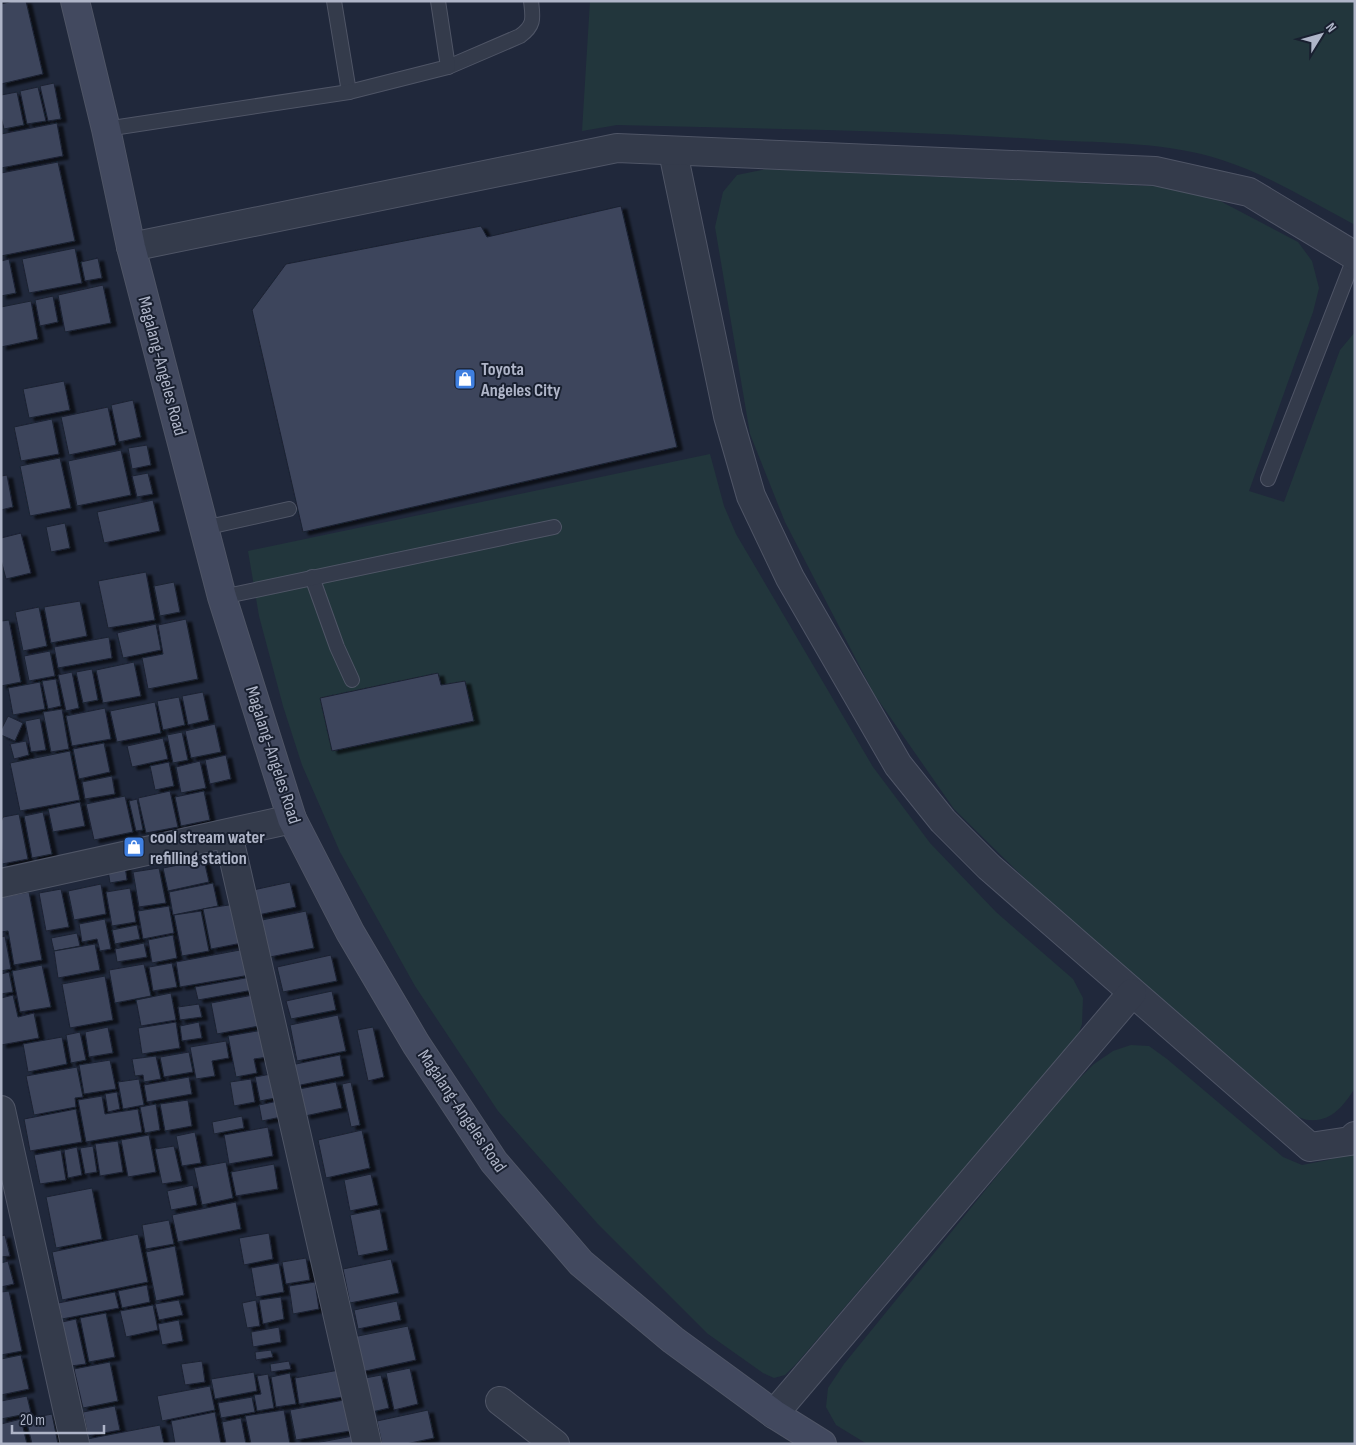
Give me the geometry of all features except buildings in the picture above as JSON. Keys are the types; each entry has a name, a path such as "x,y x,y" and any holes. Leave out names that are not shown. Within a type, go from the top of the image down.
{"main road":[{"name":"Magalang-Angeles Road","path":"75,1 106,129 131,247 222,597 292,819 350,932 416,1044 494,1162 581,1263 673,1340 774,1414 822,1444"}],"street":[{"path":"131,247 617,148 673,152 1155,171 1249,192 1355,256"},
{"path":"673,152 728,416 751,496 790,578 898,765 943,820 989,868 1310,1147 1350,1141 1355,1136"},
{"path":"1,883 292,819"},
{"path":"228,834 367,1444"},
{"path":"774,1414 1132,993"},
{"path":"1,1110 8,1175 75,1444"},
{"path":"500,1401 555,1444"}],"lane":[{"path":"334,1 349,92"},
{"path":"438,1 448,67"},
{"path":"106,129 349,92 448,67 520,36 529,30 533,19 531,1"},
{"path":"1268,479 1355,256"},
{"path":"204,528 289,509"},
{"path":"222,597 554,527"},
{"path":"312,578 337,647 352,680"}],"shaded area":[{"path":"590,1 1355,1 1355,225 1257,173 1201,154 1159,147 1115,143 833,130 617,125 582,131"},
{"path":"766,169 1173,187 1203,192 1298,242 1312,261 1319,288 1313,312 1249,491 1284,502 1340,350 1355,332 1355,1088 1342,1106 1331,1115 1317,1120 1309,1120 1287,1112 1073,926 954,809 874,694 785,522 750,434 715,227 723,192 737,175"},
{"path":"710,454 724,506 736,534 873,767 930,843 996,912 1073,979 1083,998 1082,1024 1074,1047 885,1260 797,1363 785,1375 774,1378 763,1373 708,1334 597,1223 498,1111 415,986 340,852 302,765 283,706 259,616 248,551"},
{"path":"1131,1045 1149,1046 1167,1059 1283,1157 1302,1165 1328,1160 1355,1148 1355,1444 867,1444 836,1425 826,1407 828,1388 844,1364 1061,1097 1094,1064 1113,1051"}],"place":[{"name":"Toyota Angeles City","path":"465,379"},
{"name":"cool stream water refilling station","path":"134,847"}]}
